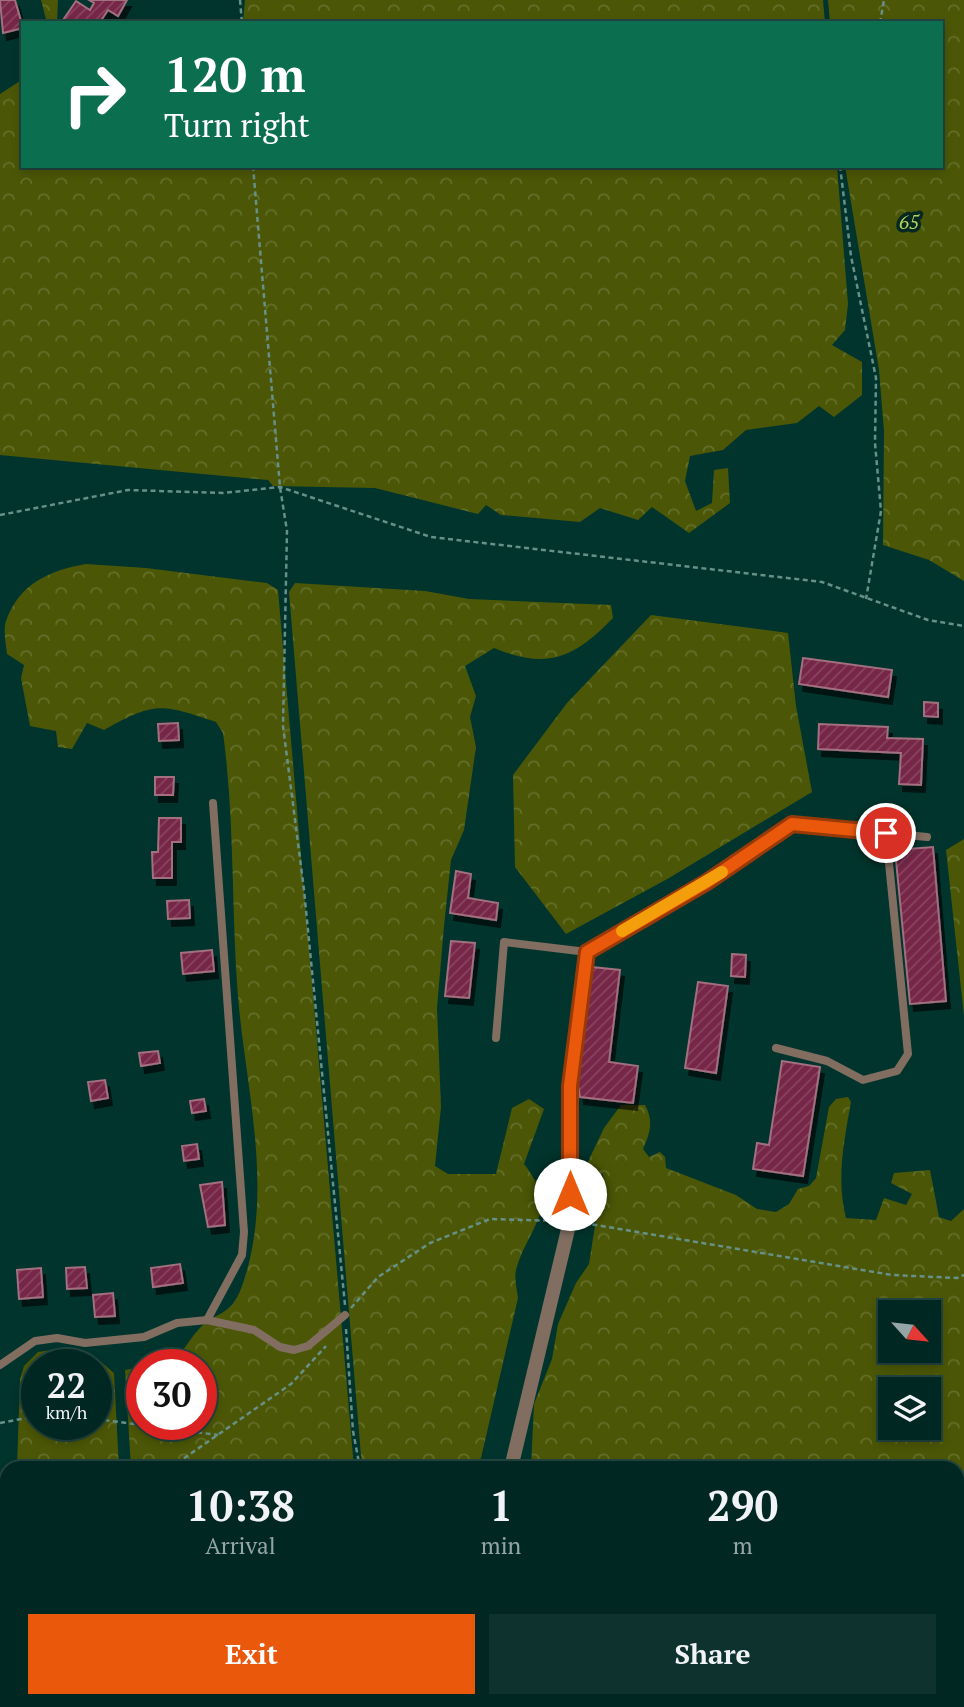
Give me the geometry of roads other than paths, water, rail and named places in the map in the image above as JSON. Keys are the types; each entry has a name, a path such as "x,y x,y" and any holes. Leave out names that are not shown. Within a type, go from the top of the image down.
{"street":[{"path":"513,1461 570,1221 570,1086"}],"lane":[{"path":"207,1320 242,1255 244,1232 212,803"},
{"path":"496,1038 504,942 587,952 707,882 792,824 927,837"},
{"path":"776,1048 827,1061 863,1080 897,1071 908,1054 886,833"},
{"path":"570,1086 587,952"},
{"path":"0,1365 35,1341 57,1338 85,1343 144,1337 177,1324 207,1320 254,1330 280,1346 294,1350 308,1346 345,1315"}],"park label":[{"name":"65","path":"909,221"}]}
